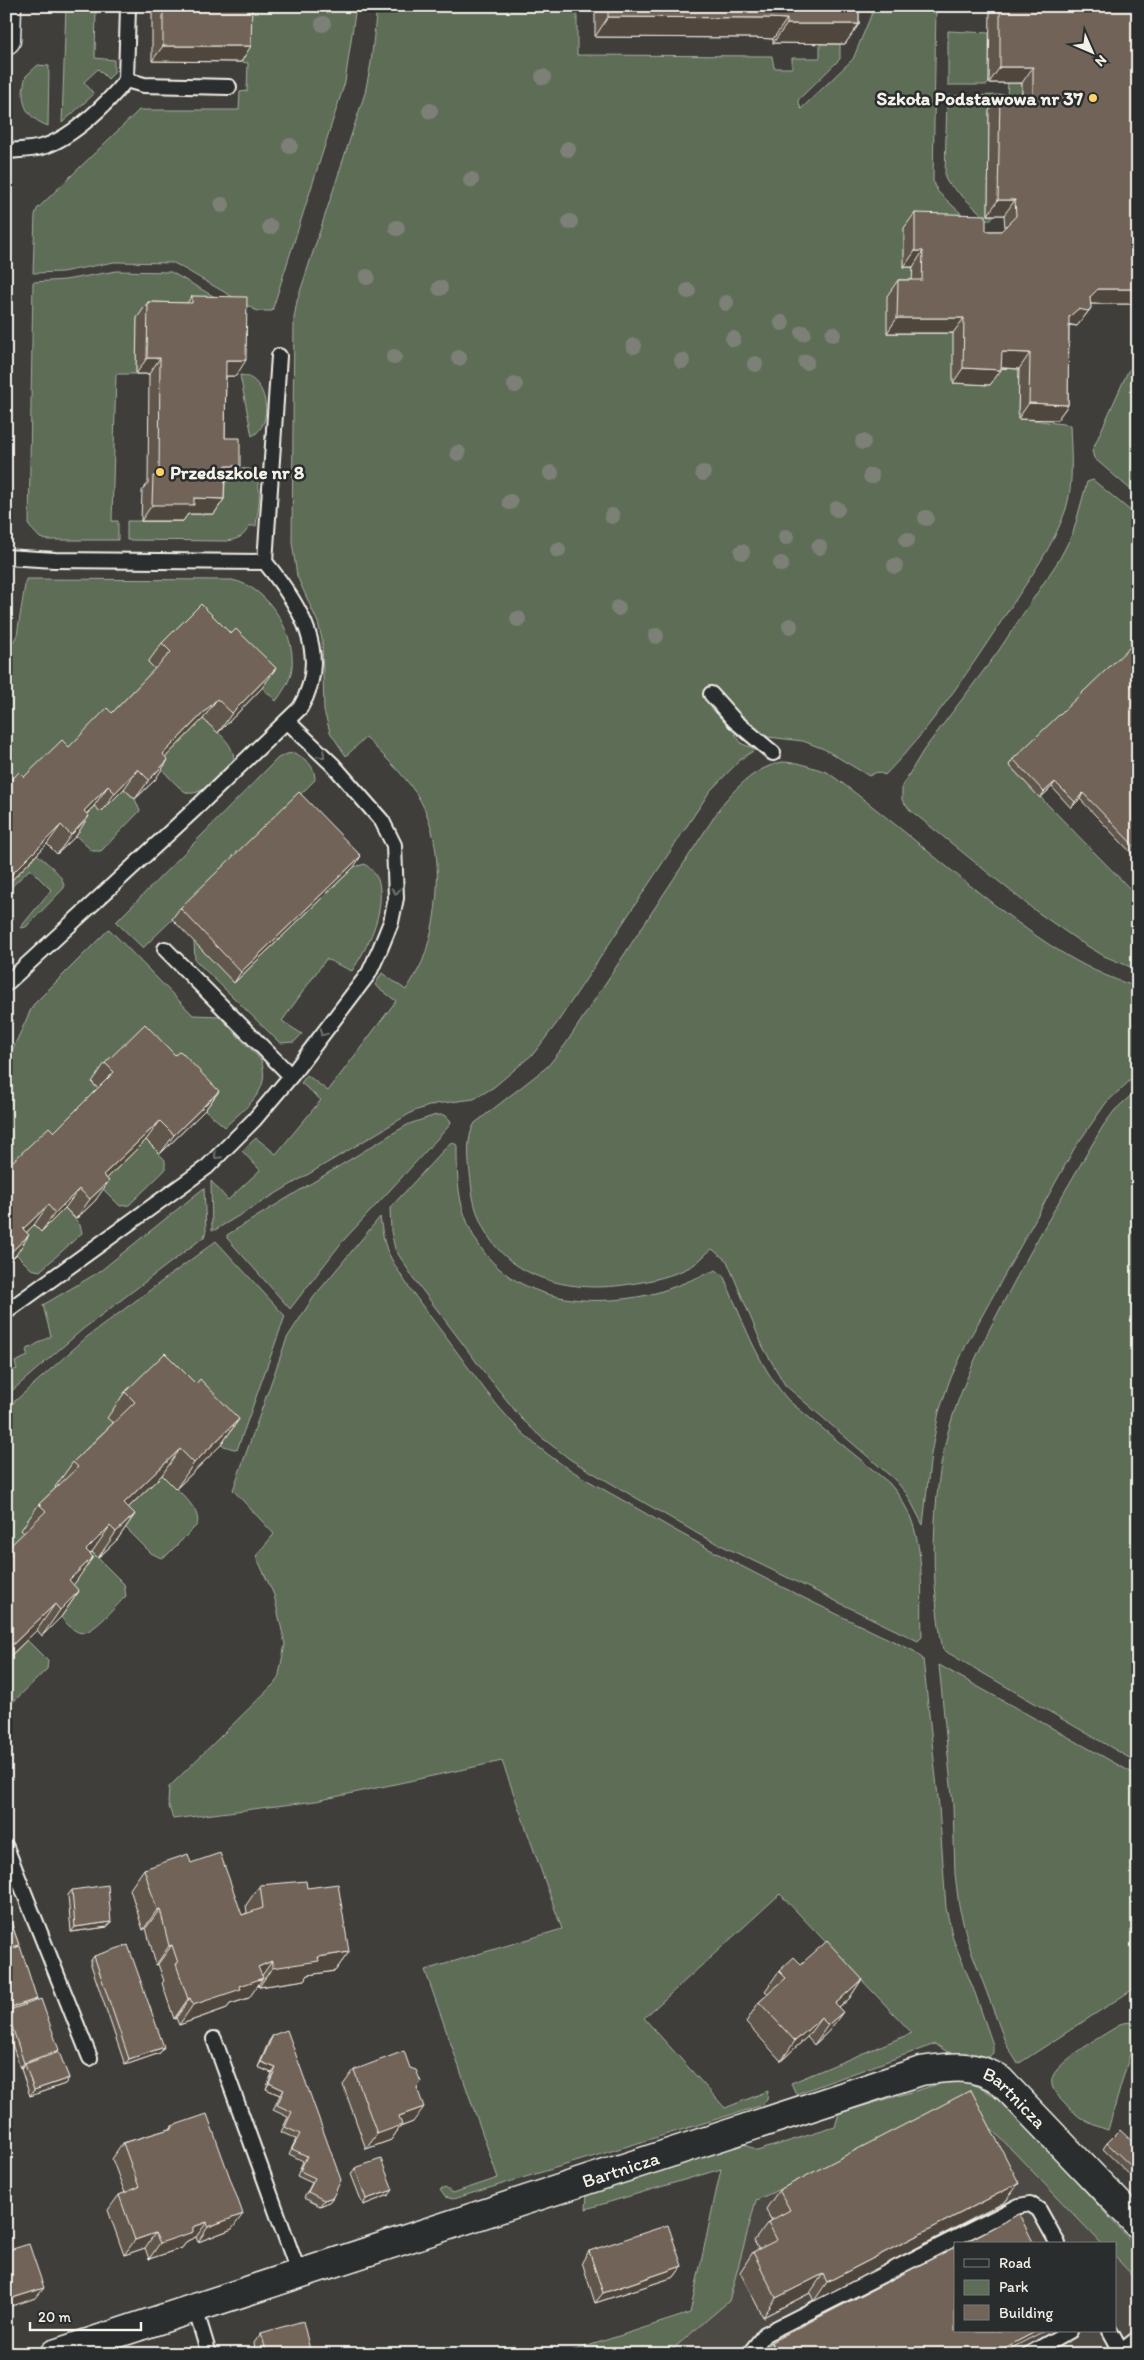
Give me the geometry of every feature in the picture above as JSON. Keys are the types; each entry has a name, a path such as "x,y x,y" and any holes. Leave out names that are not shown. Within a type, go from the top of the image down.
{"street":[{"path":"6,40 7,6"},
{"name":"Bartnicza","path":"54,2354 921,2071 967,2066 990,2074 1010,2089 1138,2224"}],"lane":[{"path":"6,152 42,147 68,135 126,80 128,6"},
{"path":"126,80 144,85 230,87"},
{"path":"6,984 287,721 300,708 308,695 312,679 312,647 307,628 288,590 265,562 279,356"},
{"path":"6,557 55,560 265,562"},
{"path":"712,694 735,721 773,753"},
{"path":"6,1312 207,1167 254,1120 291,1076 369,973 391,922 396,898 394,845 382,821 333,765 287,721"},
{"path":"165,949 291,1076"},
{"path":"6,1847 90,2058"},
{"path":"214,2038 299,2274"},
{"path":"749,2354 765,2334 1019,2206 1030,2204 1039,2210 1057,2242"},
{"path":"194,2308 209,2354"},
{"path":"1029,2354 1068,2332"},
{"path":"1110,2332 1120,2352 1138,2338"}],"shaded area":[{"path":"970,2090 1115,2242 954,2242 954,2332 1116,2332 1116,2243 1138,2266 1138,2354 563,2354 690,2313 721,2168"}],"green space":[{"path":"66,6 96,6 95,58 114,60 114,73 108,79 98,69 84,82 94,94 62,123"},
{"path":"241,6 356,6 345,82 272,311 257,311 174,263 114,262 62,272 33,273 35,215 37,209 139,110 239,110 240,92 247,91 248,63 241,62"},
{"path":"377,6 577,6 577,55 772,56 774,68 792,68 792,58 820,58 820,44 840,44 840,59 798,100 801,109 853,59 875,6 936,6 933,181 938,192 980,231 904,267 913,267 912,296 887,333 953,333 991,367 1019,369 1018,418 1070,425 1071,467 1069,499 1049,548 981,652 936,716 885,775 877,772 869,776 824,749 803,741 768,737 748,724 735,734 742,744 756,749 741,759 710,791 557,1023 534,1053 494,1087 474,1099 435,1104 414,1111 215,1230 212,1230 211,1181 228,1200 260,1170 242,1151 256,1138 276,1154 321,1100 301,1083 307,1075 328,1091 396,1001 375,985 382,973 406,990 423,960 434,919 437,897 436,852 432,830 425,810 415,792 366,737 346,756 330,732 324,711 322,639 318,623 297,576 292,542 294,318 297,301 365,93 371,63"},
{"path":"948,31 989,33 989,83 987,85 948,85"},
{"path":"38,65 49,66 48,126 33,118 25,107 23,93 26,76"},
{"path":"1008,82 1022,83 1022,111 989,111 988,215 994,215 989,221 947,182 945,177 947,96 1007,95"},
{"path":"116,271 171,272 236,309 137,318 136,374 116,374 112,521 118,521 118,540 48,540 40,538 29,526 33,282 65,280"},
{"path":"1138,360 1138,496 1094,458 1092,451 1128,371"},
{"path":"240,375 249,377 257,383 265,402 264,422 252,436"},
{"path":"229,468 250,469 258,481 259,503 256,526 249,526 240,537 227,541 127,540 127,521 183,521 183,514"},
{"path":"1093,480 1138,517 1138,645 1009,765 1138,897 1138,970 1104,956 1033,909 910,810 902,800 902,786 923,751 997,653 1059,560 1073,533 1087,482"},
{"path":"26,579 232,580 258,592 278,616 286,630 290,645 292,660 290,678 276,701 223,649 149,662 158,672 55,766 6,793 6,655 17,635"},
{"path":"203,719 227,742 234,759 204,789 190,793 184,791 173,782 158,765"},
{"path":"295,753 310,764 314,771 315,780 143,948 116,922 278,758"},
{"path":"782,762 798,763 827,772 1037,936 1095,971 1138,987 1138,1073 1106,1103 1074,1149 967,1343 949,1382 939,1412 931,1454 923,1525 907,1494 895,1480 785,1385 763,1347 727,1261 712,1249 685,1270 646,1281 602,1287 574,1286 548,1280 525,1270 504,1255 488,1236 477,1212 471,1182 469,1144 475,1123 547,1067 565,1045 724,802 757,772"},
{"path":"124,789 135,799 140,811 101,851 92,851 70,830 94,806 101,812"},
{"path":"37,854 58,874 64,888 26,927 20,928 51,890 30,869 6,892 6,886"},
{"path":"365,864 377,877 380,906 374,929 364,951 352,971 326,959 282,1021 302,1034 294,1042 280,1043 195,960 194,941 354,867"},
{"path":"109,929 193,1015 219,1016 261,1060 263,1081 260,1090 249,1105 225,1127 205,1110 92,1083 101,1092 6,1174 6,1090 10,1055 33,1005"},
{"path":"1138,1089 1138,1763 943,1650 936,1598 934,1541 942,1457 958,1400 971,1368 1026,1261 1103,1126 1115,1110"},
{"path":"436,1115 445,1115 451,1121 450,1125 342,1242 290,1309 227,1238 227,1235 409,1124"},
{"path":"146,1140 165,1160 165,1170 129,1205 120,1206 99,1185"},
{"path":"451,1142 457,1145 458,1181 462,1208 477,1242 493,1262 512,1278 534,1290 558,1297 610,1300 637,1297 657,1292 716,1270 723,1275 759,1357 789,1401 889,1483 902,1500 911,1518 920,1556 922,1637 918,1641 700,1535 571,1460 541,1437 521,1418 414,1279 395,1249 391,1231 390,1208"},
{"path":"204,1188 206,1231 204,1237 83,1329 6,1396 6,1373 17,1369 15,1362 28,1356 26,1350 51,1336 43,1305 99,1272"},
{"path":"65,1208 80,1225 82,1233 40,1271 31,1269 10,1248 34,1225 41,1232"},
{"path":"380,1217 387,1250 412,1292 498,1406 536,1445 573,1471 672,1529 844,1618 914,1651 923,1659 939,1806 946,1908 953,1939 975,1993 993,2045 993,2053 985,2061 954,2056 935,2044 796,2094 791,2083 912,2033 780,1894 644,2018 725,2108 768,2091 767,2100 760,2106 453,2199 445,2197 440,2190 445,2188 453,2193 498,2178 425,1970 562,1929 502,1761 316,1801 173,1819 168,1803 169,1787 278,1680 285,1644 274,1595 256,1556 274,1534 233,1490 287,1338 313,1298"},
{"path":"216,1241 285,1316 237,1450 221,1445 183,1405 117,1427 55,1487 59,1493 21,1530 28,1537 6,1558 6,1409 87,1337"},
{"path":"162,1475 186,1498 196,1512 198,1519 197,1525 166,1556 161,1558 151,1553 117,1519"},
{"path":"92,1552 124,1584 126,1596 95,1627 81,1633 69,1626 51,1606 68,1576"},
{"path":"27,1640 48,1661 47,1669 6,1709 6,1660"},
{"path":"939,1665 1138,1776 1138,1986 1018,2064 1006,2044 968,1942 959,1906 955,1874 953,1806"},
{"path":"1132,2022 1138,2026 1108,2130 1089,2123 1074,2113 1055,2092 1052,2086 1052,2079 1055,2072 1062,2065 1083,2048 1123,2023"},
{"path":"949,2081 962,2081 984,2089 1011,2110 1138,2249 1138,2281 1116,2258 1116,2242 1100,2242 968,2104 756,2200 729,2301 667,2354 563,2354 690,2313 721,2169 586,2209 587,2193 741,2142 757,2151 835,2127 839,2113"}],"building":[{"path":"163,6 252,6 251,46 163,46"},
{"path":"608,6 859,6 859,24 787,24 787,19 769,18 608,17"},
{"path":"1000,6 1138,6 1138,289 1098,289 1090,297 1091,308 1088,311 1078,309 1069,317 1068,405 1029,403 1030,353 1002,352 1001,370 963,368 964,318 897,318 898,280 922,280 923,251 915,251 915,213 986,215 986,231 1001,231 1016,216 1015,200 998,200 1000,95 1033,96 1033,67 1000,67"},
{"path":"192,296 247,297 246,360 226,360 225,438 240,438 240,466 225,466 224,499 194,498 194,505 152,505 153,476 159,476 160,358 147,358 148,302 192,303"},
{"path":"201,604 231,634 236,629 276,668 232,713 217,699 163,754 168,760 149,780 138,769 115,793 108,786 84,811 89,816 71,835 61,825 6,880 6,786 19,772 24,777 62,740 69,747 107,708 112,713 171,652 162,643"},
{"path":"1131,646 1138,653 1138,850 1083,793 1075,802 1055,782 1044,792 1013,759"},
{"path":"299,792 361,856 241,972 180,908"},
{"path":"145,1024 175,1055 180,1051 219,1091 174,1135 160,1121 103,1175 109,1181 90,1199 79,1189 55,1213 48,1205 23,1229 29,1235 10,1253 6,1249 6,1161 10,1164 49,1127 54,1132 114,1072 105,1063"},
{"path":"165,1353 196,1384 200,1379 239,1419 194,1463 180,1449 124,1503 135,1514 116,1532 110,1526 86,1550 93,1557 69,1580 79,1591 60,1610 55,1604 6,1651 6,1560 12,1554 7,1549 46,1511 39,1504 78,1467 73,1462 135,1402 125,1392"},
{"path":"220,1853 242,1915 263,1908 260,1885 306,1881 307,1888 338,1884 349,1952 318,1957 319,1961 272,1968 272,1961 258,1967 263,1978 240,1986 241,1989 193,2005 190,1998 188,1999 176,1964 178,1963 172,1945 169,1946 160,1909 157,1910 144,1869 188,1854 191,1863"},
{"path":"108,1885 111,1922 75,1927 72,1890"},
{"path":"6,1908 19,1945 6,1949"},
{"path":"827,1941 862,1979 835,2004 843,2012 828,2025 821,2018 795,2041 759,2002 786,1978 779,1971 794,1957 801,1964"},
{"path":"128,1945 164,2047 129,2059 94,1956"},
{"path":"20,1946 37,1999 6,2009 6,1951"},
{"path":"41,1999 59,2050 24,2063 7,2011"},
{"path":"287,2030 341,2180 333,2197 324,2200 308,2192 315,2178 300,2171 307,2156 292,2149 300,2134 285,2127 292,2112 277,2105 284,2090 269,2083 276,2068 261,2062 273,2035"},
{"path":"404,2051 410,2068 416,2070 421,2082 417,2088 424,2107 399,2116 402,2125 377,2134 354,2070"},
{"path":"59,2052 69,2078 34,2090 25,2064"},
{"path":"971,2090 1019,2183 827,2282 823,2274 776,2298 753,2252 777,2240 768,2222 790,2210 779,2190"},
{"path":"207,2114 243,2214 208,2227 207,2222 193,2227 193,2232 160,2243 155,2233 135,2240 119,2195 139,2187 123,2143 173,2128 172,2126"},
{"path":"1120,2130 1138,2147 1138,2173 1107,2143"},
{"path":"381,2159 393,2190 366,2199 355,2168"},
{"path":"1019,2214 1033,2242 966,2242"},
{"path":"668,2225 682,2266 603,2293 589,2251"},
{"path":"29,2244 44,2288 6,2300 6,2251"},
{"path":"954,2248 954,2332 1035,2332 993,2354 777,2354 771,2342"},
{"path":"303,2321 311,2354 267,2354 261,2333"}],"place":[{"name":"Szkoła Podstawowa nr 37","path":"1093,98"},
{"name":"Przedszkole nr 8","path":"160,472"}]}
